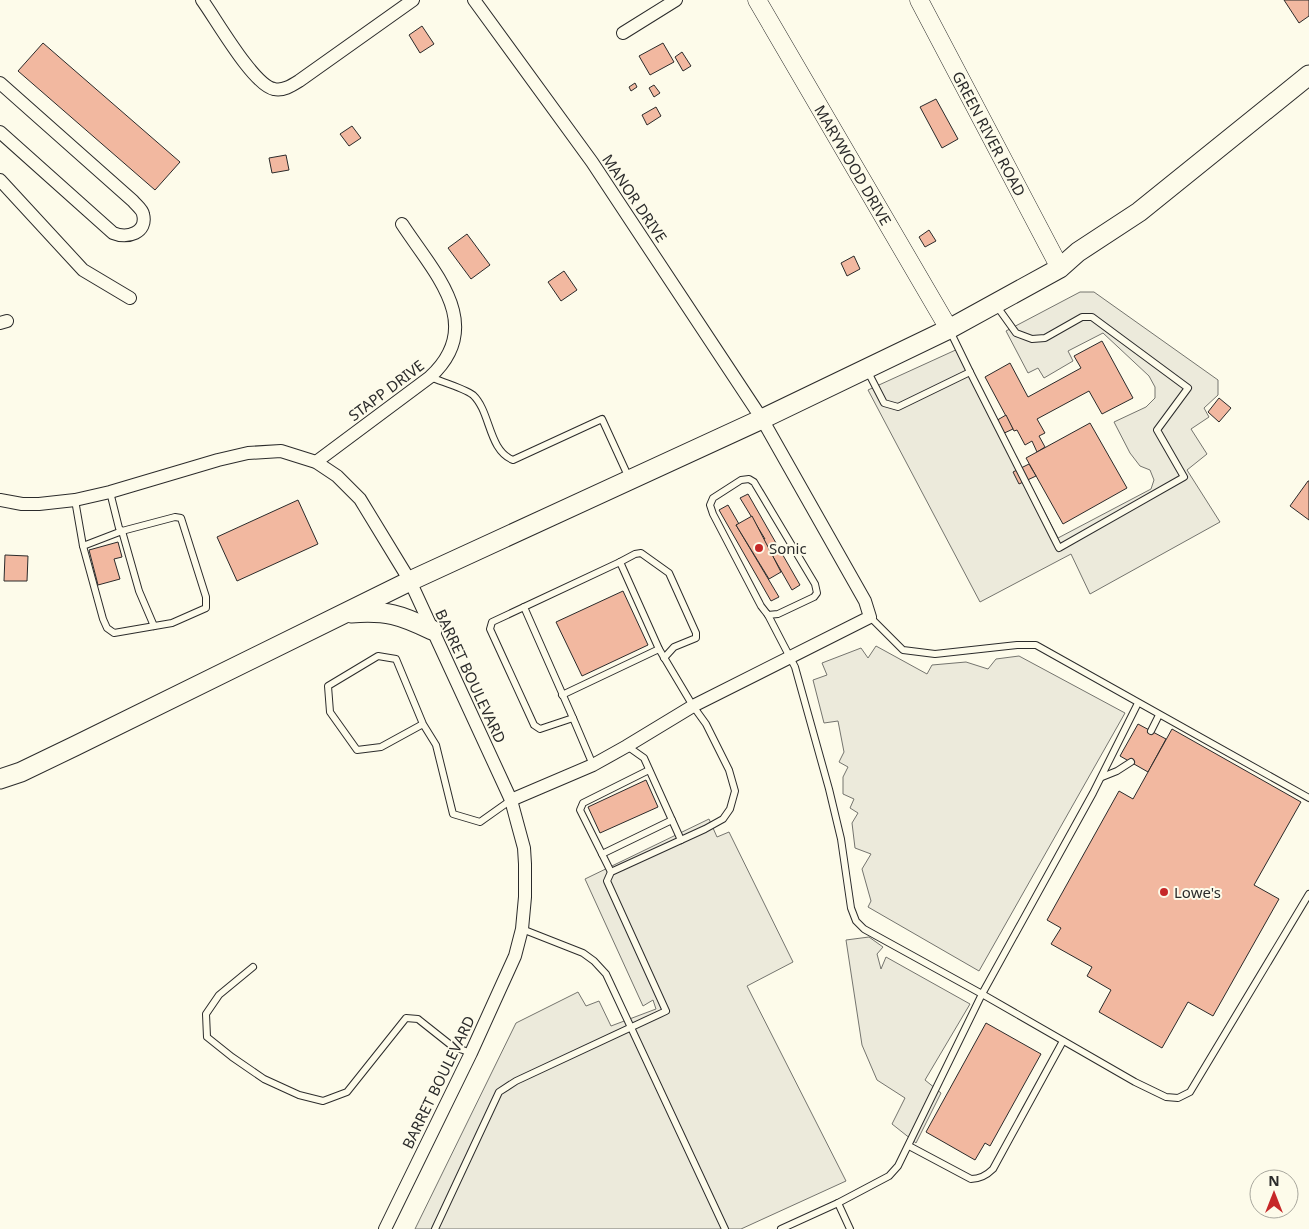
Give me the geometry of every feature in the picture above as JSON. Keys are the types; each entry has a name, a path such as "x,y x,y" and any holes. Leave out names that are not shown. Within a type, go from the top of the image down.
{"main road":[{"path":"0,779 21,772 410,581 762,419 950,329 1060,268 1078,252 1139,212 1309,75"},
{"path":"342,614 392,613 406,617 432,630"},
{"path":"0,790 21,772"}],"street":[{"path":"202,0 258,80 265,86 281,90 299,81 413,0"},
{"name":"MANOR DRIVE","path":"474,0 592,162 762,419 865,601 870,617"},
{"path":"623,33 676,0"},
{"name":"MARYWOOD DRIVE","path":"757,0 950,329"},
{"name":"GREEN RIVER ROAD","path":"919,0 1060,268"},
{"path":"0,83 133,201 143,214 144,222 139,230 127,236 113,233 0,132"},
{"path":"0,180 83,270 130,298"},
{"name":"STAPP DRIVE","path":"316,462 430,378 446,361 451,352 456,320 453,309 444,287 402,224"},
{"name":"BARRET BOULEVARD","path":"0,500 39,504 75,500 110,492 248,452 281,450 316,462 337,476 360,499 410,581 511,800 521,834 525,864 525,897 522,929 515,956 471,1053 385,1229"},
{"path":"511,800 593,765 693,706 870,617"}],"lane":[{"path":"950,329 1058,548 1184,477 1157,430 1188,388 1092,317 1082,317 1045,338 1032,339 1016,333 995,304"},
{"path":"866,369 884,404 898,407 970,372"},
{"path":"430,378 473,395 500,449 507,458 513,460 602,419 630,479"},
{"path":"768,615 778,614 814,597 817,593 815,584 754,482 748,479 740,480 713,498 710,505 755,596 768,615 796,667 841,839 851,908 856,921 864,929 1135,1082 1166,1097 1178,1098 1190,1092 1309,894"},
{"path":"110,492 139,591 154,626"},
{"path":"75,500 83,546 107,628 114,633 172,623 206,608 206,597 181,518 175,517 122,531 83,546"},
{"path":"573,718 540,729 534,724 490,629 492,622 635,554 641,553 669,573 696,633 696,638 674,648 664,658"},
{"path":"436,1229 499,1092 516,1081 666,1011 607,881 611,872 723,819 730,808 735,791 729,770 706,724 659,650 620,562"},
{"path":"524,607 593,765"},
{"path":"870,617 903,650 935,654 1017,644 1036,646 1309,798"},
{"path":"562,694 659,650"},
{"path":"423,724 381,747 357,750 330,712 328,686 378,656 396,659 423,724 436,745 453,814 480,822 511,800"},
{"path":"781,1229 838,1203 889,1176 898,1166 982,994 1102,776 1138,703"},
{"path":"1150,731 1158,715"},
{"path":"627,746 644,758 681,840"},
{"path":"1102,776 1117,771 1131,762"},
{"path":"611,872 580,810 583,803 649,770"},
{"path":"602,854 672,820"},
{"path":"522,929 572,948 594,961 606,974 725,1229"},
{"path":"254,967 219,995 206,1014 207,1037 232,1058 264,1079 299,1095 323,1101 346,1092 406,1018 418,1019 452,1046 471,1053"},
{"path":"909,1146 971,1179 986,1176 993,1169 1063,1041"},
{"path":"838,1203 850,1229"}],"shaded area":[{"path":"1080,292 1094,292 1218,380 1218,395 1204,408 1209,417 1191,429 1207,454 1187,470 1220,522 1090,594 1071,554 980,602 868,390 960,348 1058,538 1151,489 1154,480 1150,470 1140,466 1130,453 1114,422 1146,407 1155,398 1155,387 1149,376 1103,333 1068,351 1073,361 1044,378 1038,368 1028,373 1006,331"},
{"path":"876,646 927,674 932,665 966,662 988,669 996,659 1019,656 1125,713 979,971 868,907 871,901 862,869 871,854 855,848 852,823 858,813 850,808 854,799 843,794 843,777 848,767 839,762 844,752 838,721 824,723 813,680 827,675 822,663 861,648 868,658"},
{"path":"709,819 717,837 729,832 793,962 747,986 846,1181 741,1229 415,1229 516,1023 578,992 586,1006 599,1001 611,1026 656,1009 653,1000 643,1006 585,879"},
{"path":"869,937 883,947 877,954 881,969 886,957 970,1004 925,1080 941,1093 916,1143 892,1124 905,1098 877,1080 862,1045 846,940"}],"building":[{"path":"1284,0 1309,0 1309,16 1299,23"},
{"path":"422,26 434,44 420,53 409,35"},
{"path":"43,43 180,162 155,190 18,71"},
{"path":"663,43 674,62 650,75 639,56"},
{"path":"682,52 691,66 683,71 675,57"},
{"path":"635,83 637,87 631,91 629,87"},
{"path":"654,85 660,93 654,97 649,88"},
{"path":"936,99 958,139 942,148 920,107"},
{"path":"656,107 661,116 647,125 642,115"},
{"path":"352,126 361,138 349,146 340,134"},
{"path":"286,155 289,170 272,173 269,158"},
{"path":"929,230 936,241 925,247 919,237"},
{"path":"467,234 490,265 471,279 448,248"},
{"path":"854,256 860,269 847,276 841,263"},
{"path":"564,271 577,290 561,301 548,282"},
{"path":"1102,341 1133,398 1102,414 1089,391 1037,419 1045,433 1039,436 1045,447 1037,452 1032,441 1025,445 1017,430 1014,431 985,377 1010,363 1028,397 1081,368 1074,356"},
{"path":"1219,398 1231,408 1219,422 1208,412"},
{"path":"1006,415 1013,429 1000,435 994,422"},
{"path":"1090,423 1127,488 1063,524 1026,458"},
{"path":"1029,464 1036,476 1019,484 1013,472"},
{"path":"1309,481 1309,520 1290,506"},
{"path":"748,494 800,585 792,590 763,539 765,539 740,498"},
{"path":"298,500 318,544 237,581 217,537"},
{"path":"728,505 739,524 736,525 779,597 771,601 719,510"},
{"name":"Sonic","path":"752,516 781,572 769,579 736,525"},
{"path":"118,542 122,557 114,559 120,579 98,585 89,550"},
{"path":"5,555 28,556 27,581 4,581"},
{"path":"623,591 648,645 582,676 556,622"},
{"path":"1138,724 1166,739 1148,772 1120,756"},
{"name":"Lowe's","path":"1172,729 1301,802 1254,885 1279,899 1213,1016 1188,1002 1162,1048 1099,1012 1111,990 1087,976 1092,967 1051,944 1061,928 1047,920 1119,791 1133,799"},
{"path":"646,780 658,807 600,833 588,807"},
{"path":"986,1023 1041,1054 990,1146 985,1143 975,1160 926,1132"}],"place":[{"name":"Sonic","path":"759,548"},
{"name":"Lowe's","path":"1164,892"}]}
